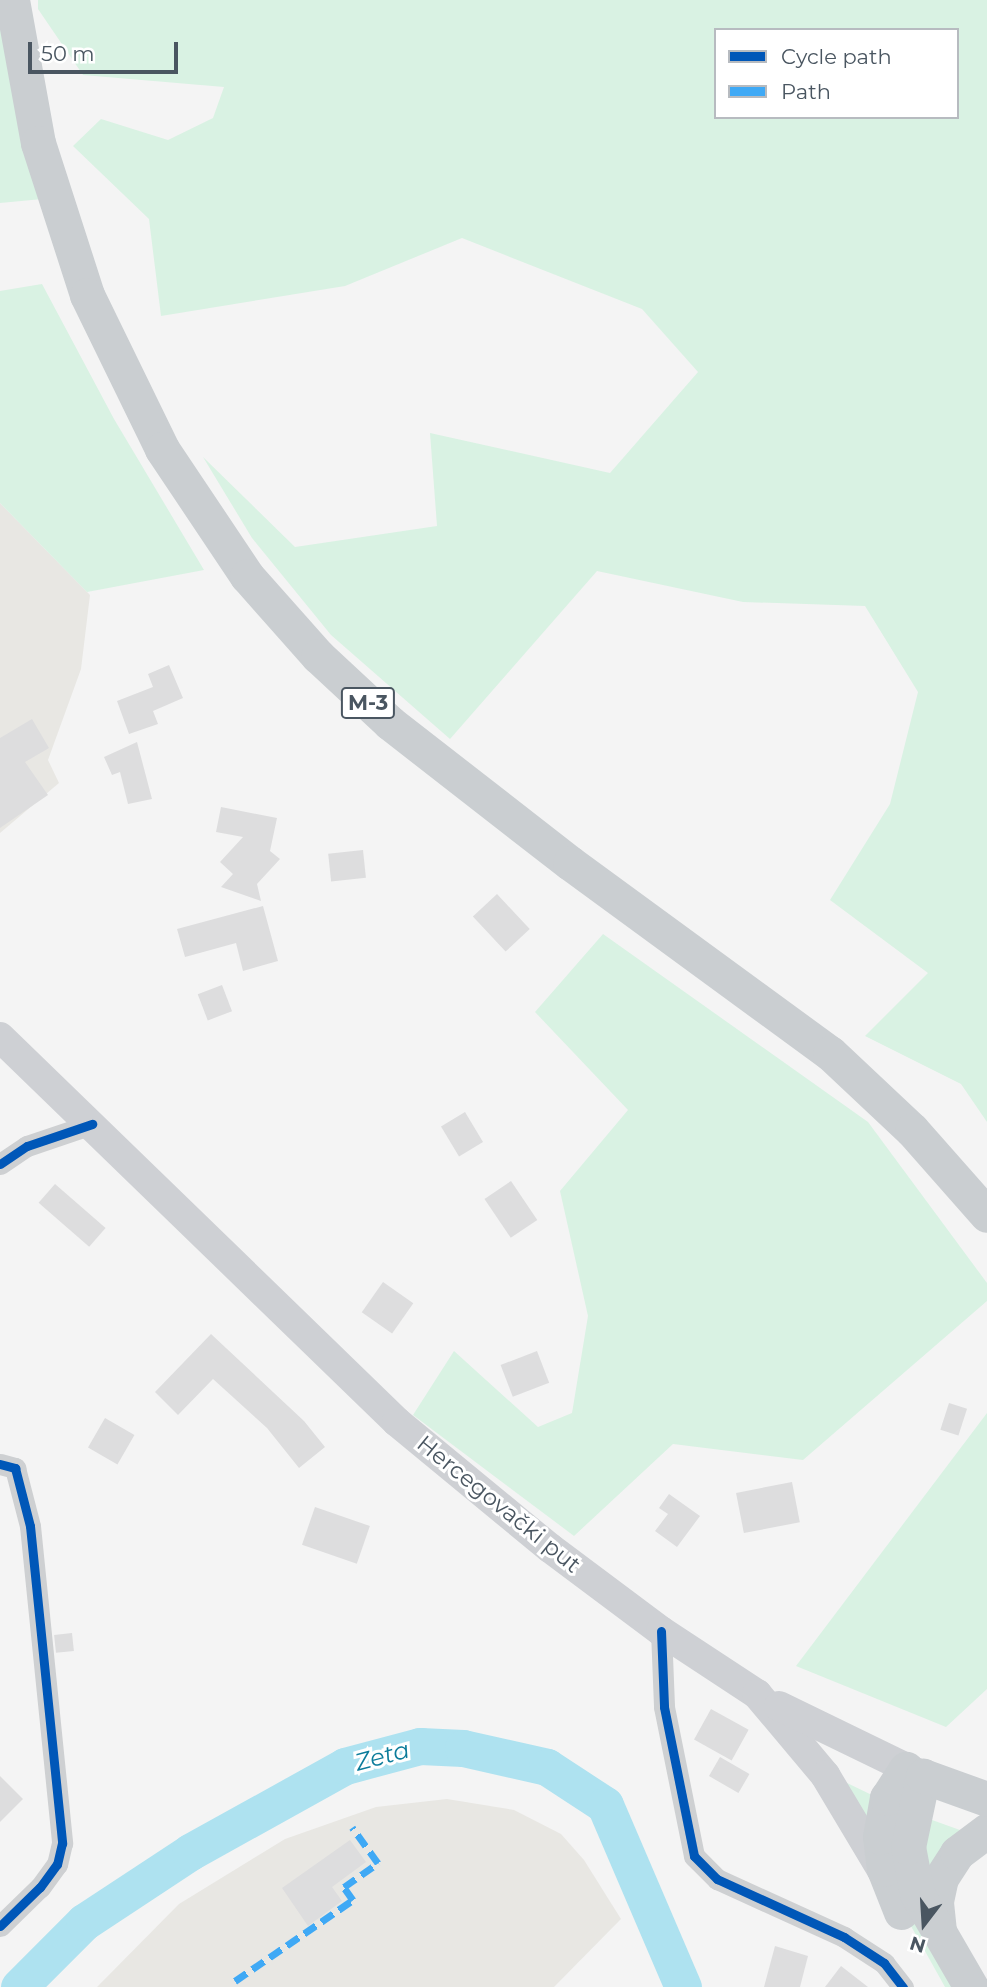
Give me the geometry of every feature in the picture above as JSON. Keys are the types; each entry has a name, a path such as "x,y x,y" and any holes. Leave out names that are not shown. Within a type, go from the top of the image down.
{"main road":[{"name":"M-3","path":"12,0 41,154 94,313 162,449 255,586 318,656 411,740 830,1052 912,1129 987,1215"},
{"name":"Hercegovački put","path":"0,1037 397,1422 528,1531 661,1631 757,1693"},
{"path":"757,1693 915,1773 987,1799"},
{"path":"757,1693 825,1775 887,1879 901,1913 946,1987"},
{"path":"887,1879 880,1850 882,1816 892,1789 915,1773"},
{"path":"915,1773 908,1867 917,1894 971,1987"},
{"path":"939,1931 936,1901 941,1878 957,1853 987,1830"}],"street":[{"path":"0,1164 27,1146 92,1124"},
{"path":"0,1464 15,1468 30,1526 62,1843 57,1864 40,1887 0,1926"},
{"path":"661,1631 664,1707 694,1856 717,1879 844,1937 884,1962 903,1987"}],"shaded area":[{"path":"0,503 90,595 81,669 48,760 59,783 0,833"},
{"path":"447,1799 514,1810 561,1834 584,1860 621,1919 554,1987 97,1987 179,1904 285,1839 376,1807"}],"green space":[{"path":"0,0 53,198 0,203"},
{"path":"38,0 987,0 987,1122 961,1084 865,1036 928,973 830,900 890,804 918,692 865,606 743,602 597,571 450,739 331,635 252,538 203,457 295,547 437,526 430,433 610,473 698,372 642,309 462,238 345,286 161,316 149,219 73,146 101,119 168,140 213,118 224,87 83,75 38,9"},
{"path":"42,284 114,419 204,570 87,592 0,503 0,291"},
{"path":"603,934 868,1122 987,1283 987,1301 803,1460 673,1444 574,1536 413,1415 454,1351 538,1427 572,1413 588,1316 560,1191 628,1110 535,1012"},
{"path":"987,1413 987,1689 946,1727 796,1666"},
{"path":"814,1767 876,1797 865,1827"},
{"path":"895,1808 954,1987 945,1987 892,1892"},
{"path":"921,1816 971,1834 928,1884"}],"building":[{"path":"169,665 183,698 153,711 158,724 129,734 117,701 153,687 148,674"},
{"path":"32,719 49,748 25,762 48,795 0,828 0,738"},
{"path":"137,742 152,799 128,804 120,772 112,775 104,757"},
{"path":"221,807 277,818 270,851 280,859 257,884 261,901 221,887 233,874 220,862 243,837 216,832"},
{"path":"363,850 366,878 331,882 328,854"},
{"path":"497,894 530,929 506,952 473,917"},
{"path":"263,906 278,961 243,971 236,943 185,957 177,929"},
{"path":"222,985 232,1011 208,1020 198,994"},
{"path":"465,1112 483,1142 459,1156 441,1126"},
{"path":"511,1181 537,1220 511,1238 484,1199"},
{"path":"55,1184 106,1228 89,1247 39,1203"},
{"path":"383,1282 413,1303 392,1334 362,1312"},
{"path":"211,1334 304,1421 325,1447 299,1468 267,1428 213,1379 178,1415 155,1392"},
{"path":"537,1351 549,1383 513,1397 501,1365"},
{"path":"949,1403 967,1409 958,1436 940,1430"},
{"path":"105,1418 134,1435 117,1464 88,1447"},
{"path":"792,1482 800,1522 744,1533 736,1493"},
{"path":"669,1494 700,1516 677,1547 655,1531 668,1514 659,1508"},
{"path":"315,1507 370,1526 357,1564 302,1545"},
{"path":"72,1633 74,1651 56,1653 54,1635"},
{"path":"711,1709 749,1730 732,1760 694,1740"},
{"path":"720,1757 749,1774 738,1793 709,1776"},
{"path":"0,1776 23,1799 0,1822"},
{"path":"350,1840 366,1862 332,1887 342,1901 308,1926 282,1888"},
{"path":"775,1946 808,1956 800,1987 764,1987"},
{"path":"841,1966 868,1987 825,1987"}],"waterway":[{"name":"Zeta","path":"19,1987 84,1922 190,1852 345,1766 420,1746 463,1748 547,1767 605,1805 683,1987"}],"marked path":[{"path":"235,1981 353,1900 344,1887 378,1863 352,1827"}],"cycle path":[{"path":"0,1164 27,1146 92,1124"},
{"path":"0,1464 15,1468 30,1526 62,1843 57,1864 40,1887 0,1926"},
{"path":"661,1631 664,1707 694,1856 717,1879 844,1937 884,1963 903,1987"}]}
